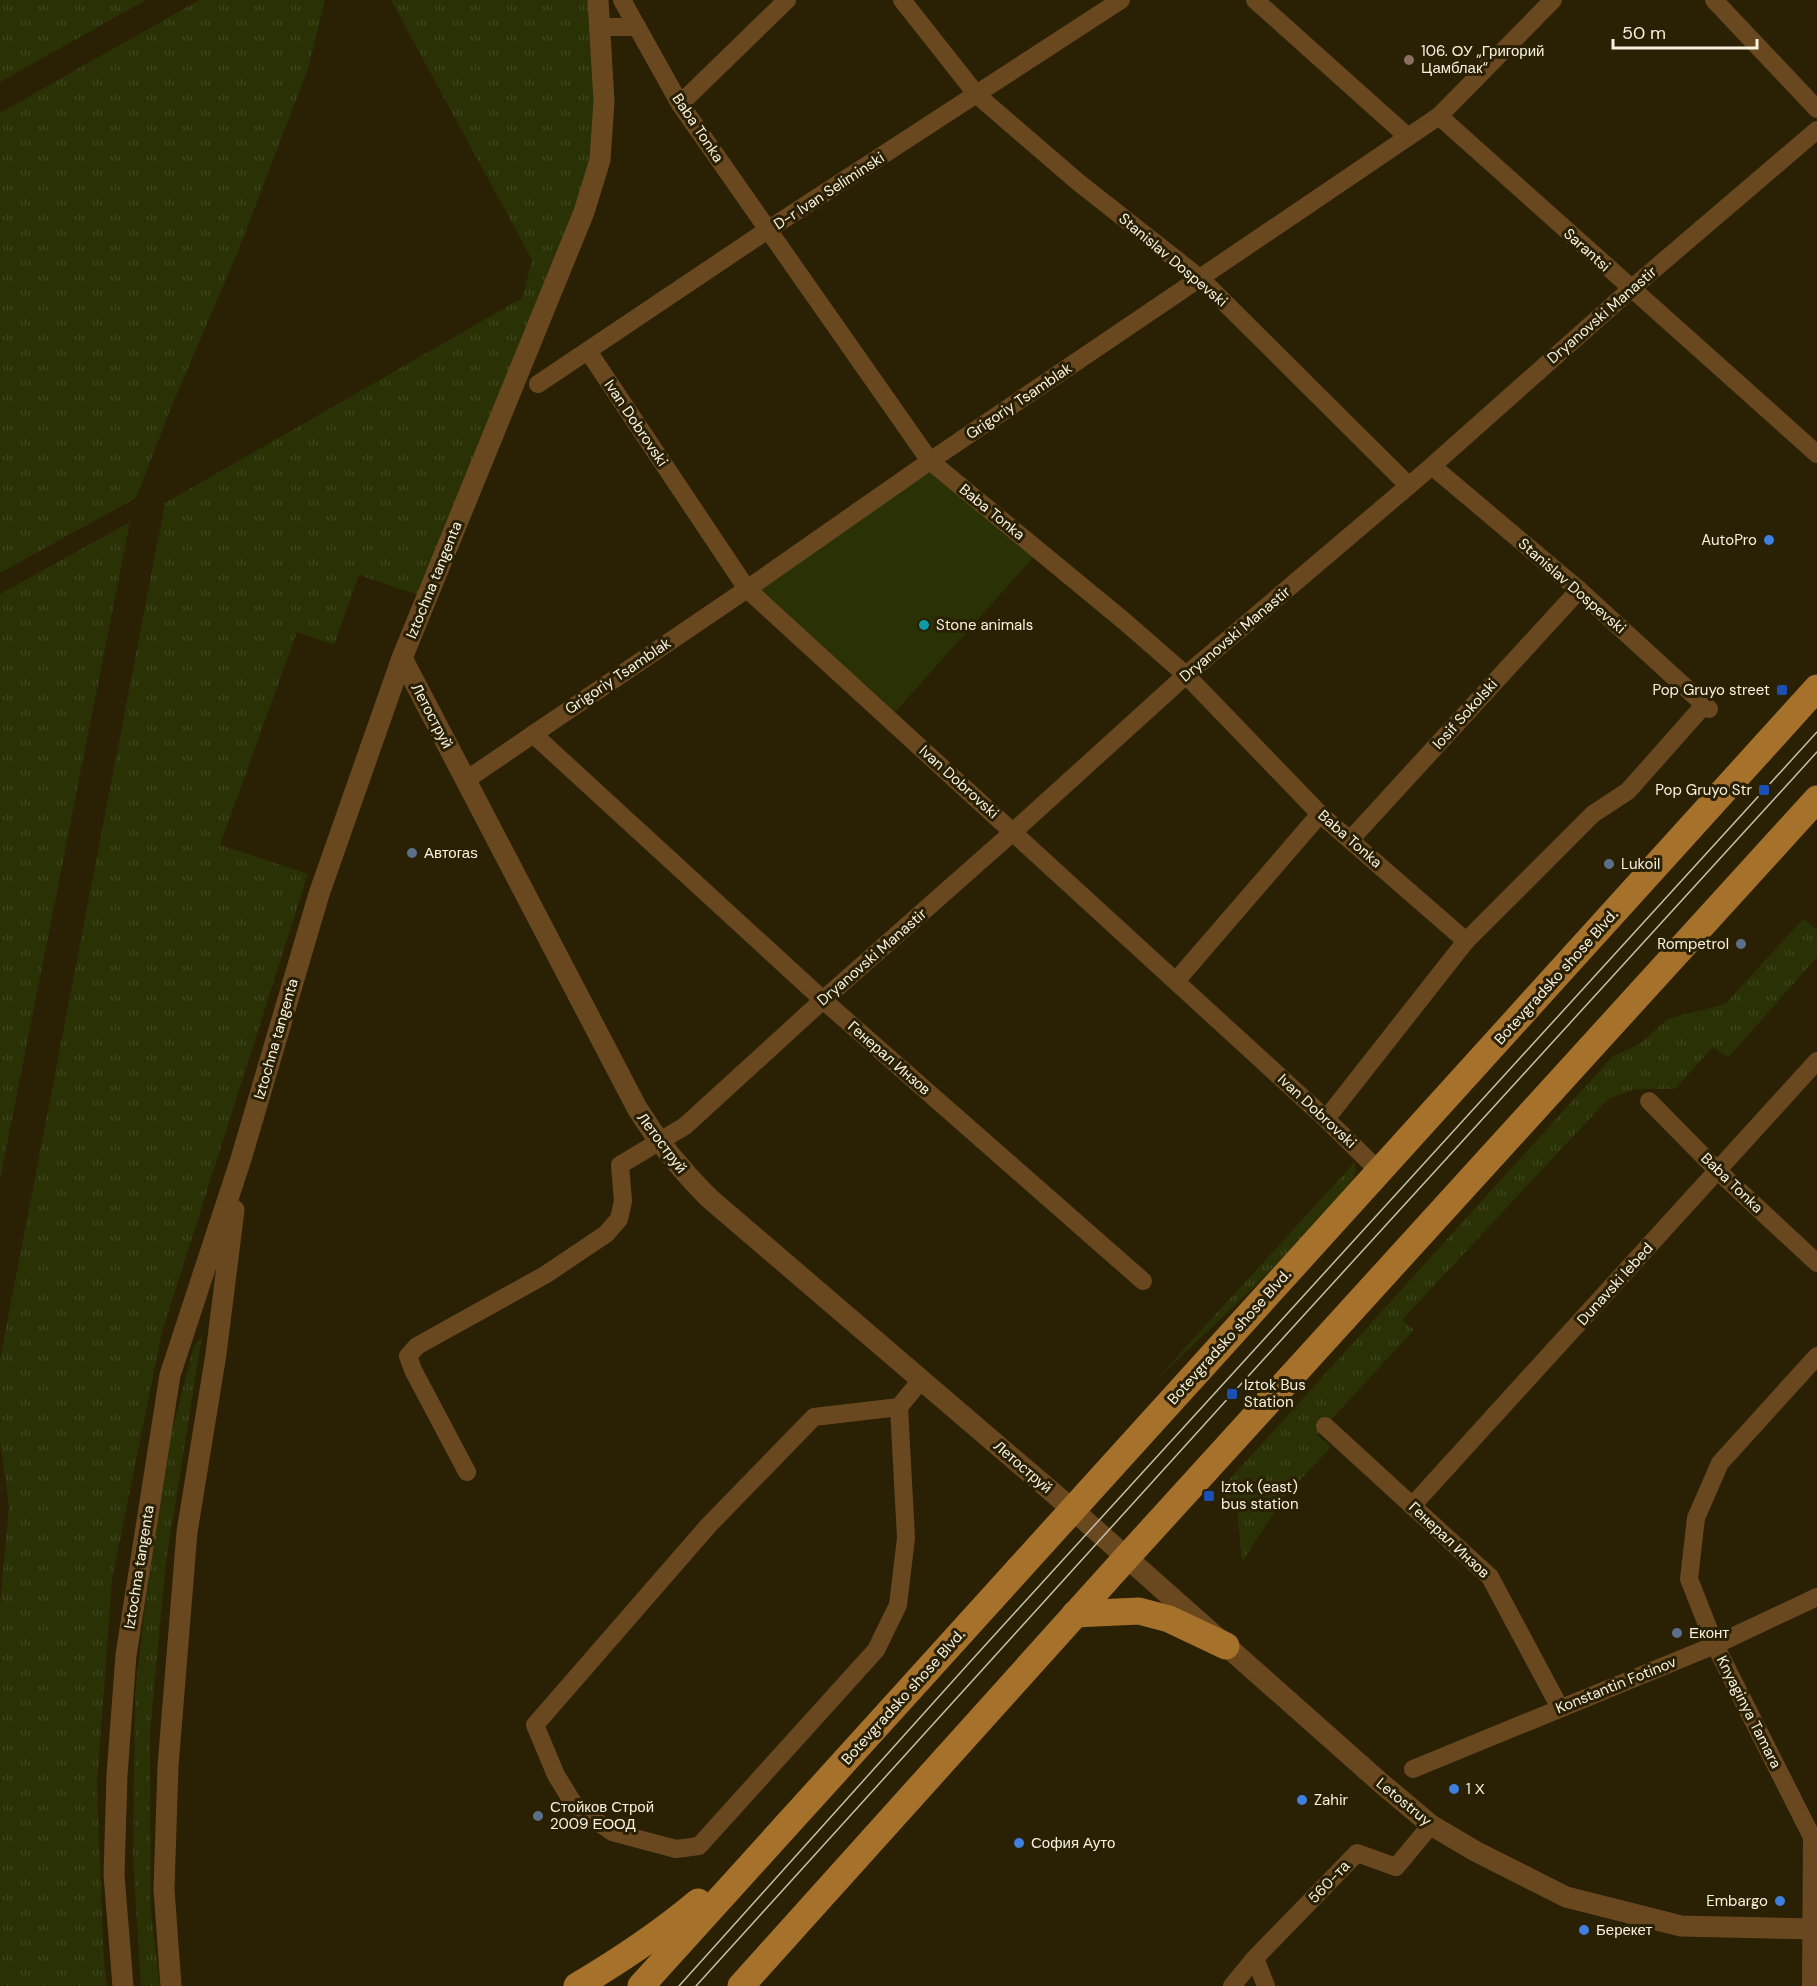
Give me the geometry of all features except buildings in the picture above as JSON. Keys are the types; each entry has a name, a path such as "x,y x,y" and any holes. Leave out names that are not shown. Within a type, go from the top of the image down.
{"main road":[{"name":"Botevgradsko shose Blvd.","path":"641,1986 1817,688"},
{"path":"741,1986 1126,1557 1817,799"},
{"path":"1075,1614 1139,1611 1169,1619 1226,1646"},
{"path":"577,1986 626,1957 667,1928 777,1836"},
{"path":"766,1986 797,1923"}],"street":[{"name":"Iztochna tangenta","path":"123,1986 114,1875 117,1775 126,1655 170,1375 240,1159 319,894 402,658 584,212 600,160 604,101 598,0"},
{"path":"601,27 637,27 622,0"},
{"path":"680,104 787,0"},
{"name":"Stanislav Dospevski","path":"902,0 978,95 1078,182 1201,279 1409,486"},
{"name":"D-r Ivan Seliminski","path":"538,384 769,229 1121,0"},
{"path":"1255,0 1408,137"},
{"name":"Grigoriy Tsamblak","path":"466,780 747,589 930,461 1439,116 1553,0"},
{"path":"1714,0 1817,110"},
{"name":"Baba Tonka","path":"637,27 680,104 930,461 1116,614 1186,675 1320,814 1466,941"},
{"name":"Sarantsi","path":"1439,116 1817,454"},
{"name":"Dryanovski Manastir","path":"467,1472 413,1370 408,1356 417,1346 545,1275 606,1234 619,1220 623,1201 620,1165 685,1126 1186,675 1409,486 1631,289 1817,130"},
{"name":"Ivan Dobrovski","path":"588,351 747,589 1326,1119 1379,1172"},
{"name":"Stanislav Dospevski","path":"1432,466 1579,590 1704,710 1628,791 1593,814 1466,941"},
{"name":"Iosif Sokolski","path":"1351,839 1579,590"},
{"name":"Летоструй","path":"402,658 637,1108 659,1143 684,1174 709,1198 1072,1509"},
{"name":"Генерал Инзов","path":"533,734 823,1000 1143,1281"},
{"path":"1176,981 1320,814"},
{"path":"1326,1119 1466,941"},
{"name":"Dunavski lebed","path":"1412,1506 1817,1061"},
{"name":"Baba Tonka","path":"1649,1101 1718,1171 1817,1263"},
{"name":"Iztochna tangenta","path":"171,1986 164,1889 168,1766 187,1532 216,1354 240,1159"},
{"name":"Knyaginya Tamara","path":"1814,1929 1814,1835 1715,1645 1689,1578 1696,1518 1720,1463 1817,1356"},
{"path":"899,1407 814,1417 708,1526 535,1725 556,1775 575,1806 612,1832 676,1848 699,1846 876,1650 898,1605 906,1538 899,1407 921,1380"},
{"name":"Генерал Инзов","path":"1325,1426 1490,1577 1560,1708"},
{"name":"Letostruy","path":"1072,1509 1381,1783 1431,1825 1475,1851 1566,1897 1681,1926 1814,1929"},
{"name":"Konstantin Fotinov","path":"1413,1769 1715,1645 1817,1597"},
{"name":"560-та","path":"1255,1958 1357,1853 1396,1867 1431,1825"},
{"path":"1811,1986 1814,1929"},
{"path":"1232,1986 1255,1958 1266,1986"}],"green space":[{"path":"0,0 146,0 0,82"},
{"path":"199,0 325,0 308,69 239,249 173,403 136,498 0,573 0,113"},
{"path":"391,0 598,0 600,160 427,598 359,575 334,645 297,632 220,845 308,874 162,1332 112,1580 97,1785 107,1986 0,1986 0,1605 9,1506 0,1443 0,1359 165,503 522,298 532,260"},
{"path":"930,461 1039,551 889,719 747,589"},
{"path":"130,522 0,1180 0,594"},
{"path":"1803,919 1817,930 1817,957 1728,1058 1713,1047 1675,1089 1636,1089 1608,1099 1402,1320 1414,1330 1317,1435 1331,1447 1285,1496 1242,1562 1237,1509 1219,1491 1612,1057 1642,1042 1667,1019 1725,1004"},
{"path":"1354,1163 1356,1171 1351,1185 1254,1287 1152,1384"},
{"path":"202,1336 166,1563 150,1732 151,1912 160,1986 141,1986 133,1861 135,1693 166,1453 194,1346"}],"tram line":[{"path":"679,1986 969,1663 1817,732"},
{"path":"696,1986 1817,752"}],"place":[{"name":"106. ОУ „Григорий Цамблак“","path":"1409,60"},
{"name":"AutoPro","path":"1769,540"},
{"name":"Stone animals","path":"924,625"},
{"name":"Pop Gruyo street","path":"1782,690"},
{"name":"Pop Gruyo Str","path":"1764,790"},
{"name":"Автогаѕ","path":"412,853"},
{"name":"Lukoil","path":"1609,864"},
{"name":"Rompetrol","path":"1741,944"},
{"name":"Iztok Bus Station","path":"1232,1394"},
{"name":"Iztok (east) bus station","path":"1209,1496"},
{"name":"Еконт","path":"1677,1633"},
{"name":"1 Х","path":"1454,1789"},
{"name":"Zahir","path":"1302,1800"},
{"name":"Стойков Строй 2009 ЕООД","path":"538,1816"},
{"name":"София Ауто","path":"1019,1843"},
{"name":"Embargo","path":"1780,1901"},
{"name":"Берекет","path":"1584,1930"}]}
